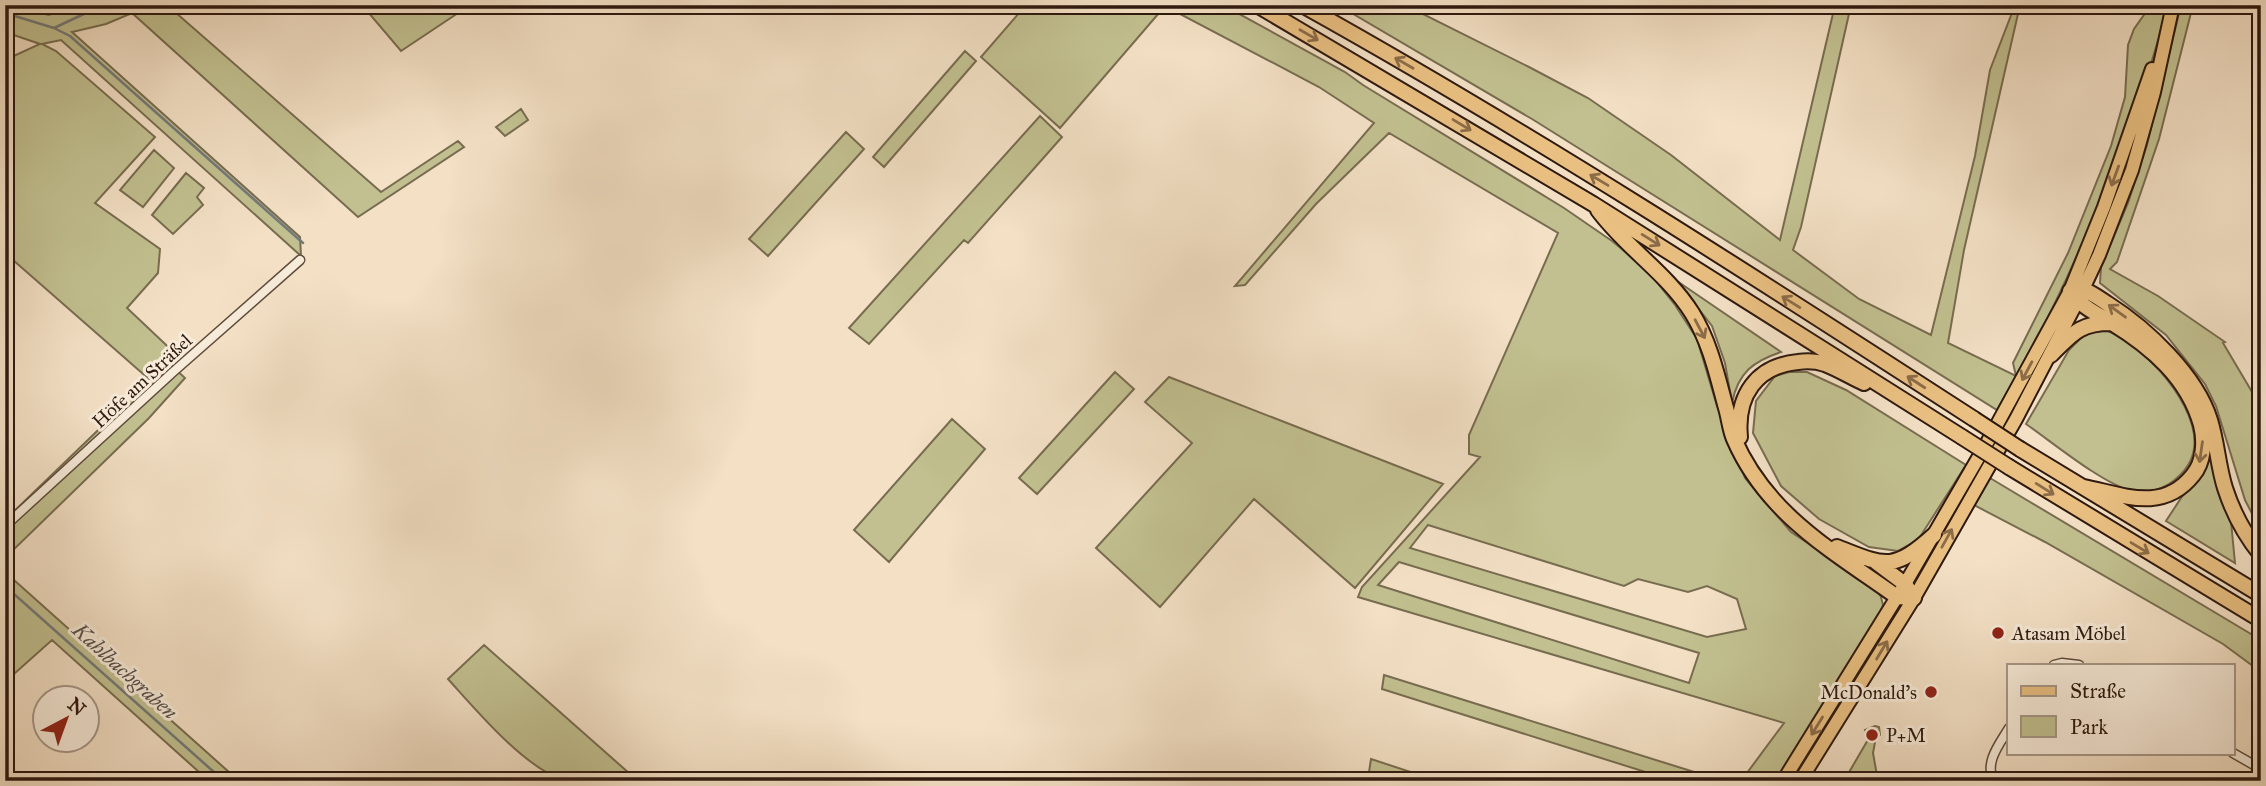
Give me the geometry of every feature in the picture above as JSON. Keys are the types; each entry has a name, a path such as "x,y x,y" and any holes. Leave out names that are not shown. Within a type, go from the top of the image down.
{"highway":[{"path":"1257,5 1593,204 2009,467 2261,620"},
{"path":"1302,5 1412,67 1612,188 2020,449 2261,595"},
{"path":"1593,204 1614,232 1662,276 1695,318 1709,345 1734,438 1765,491 1795,523 1816,540 1914,598"},
{"path":"2077,294 2160,357 2183,385 2202,431 2202,460 2185,485 2173,493 2142,500 2084,487"},
{"path":"2077,294 2117,310 2166,352 2182,371 2209,416 2224,487 2232,508 2261,555"},
{"path":"2051,355 2075,331 2093,323 2112,323"},
{"path":"1742,453 1739,422 1743,401 1748,390 1772,367 1808,361 1824,363 1903,400"},
{"path":"1816,540 1874,561 1889,563 1914,553 1934,535"},
{"path":"1874,561 1901,590"}],"main road":[{"path":"1800,781 1914,598 2051,355 2077,294 2099,255 2132,170 2154,92 2173,5"},
{"path":"1783,781 1934,535 2059,311 2077,294"}],"street":[{"name":"Höfe am Sträßel","path":"5,526 300,260"},
{"path":"1993,781 1990,773 1992,756 2007,731"},
{"path":"2234,753 2261,769"}],"green space":[{"path":"5,5 49,15 70,5 167,5 381,192 458,141 464,147 358,217 132,13 106,24 72,32 300,237 301,256 61,40 42,44 56,51 155,137 95,203 160,249 158,273 127,308 181,359 173,367 185,378 149,418 5,558 5,520 150,380 5,253 5,60 40,44 5,32"},
{"path":"362,5 470,5 401,51"},
{"path":"1026,5 1223,5 1345,72 1564,208 1612,241 1647,270 1675,305 1697,339 1717,406 1745,478 1791,532 1876,588 1881,597 1883,605 1879,617 1776,781 1741,781 1784,723 1358,597 1362,587 1480,457 1469,454 1469,435 1558,233 1389,133 1316,204 1245,285 1235,286 1374,123 1319,87 1165,6 1060,128 981,57","holes":["1428,525 1624,586 1638,579 1688,592 1707,586 1737,599 1746,629 1707,637 1410,548","1399,562 1699,653 1689,683 1378,585"]},
{"path":"1338,5 1405,5 1588,98 1671,155 1780,240 1835,5 1851,5 1801,227 1793,250 1859,299 1931,335 1975,156 1990,70 2015,5 2020,5 1964,250 1948,343 2016,376 2013,363 2068,253 2111,146 2125,97 2128,45 2134,29 2151,5 2167,5 2148,72 2097,208 2051,311 2016,377 1997,410 1532,119"},
{"path":"2181,5 2193,5 2159,139 2117,262 2110,269 2158,296 2225,342 2223,343 2261,407 2261,531 2245,500 2216,406 2205,384 2166,335 2100,283 2101,267 2128,203 2147,145"},
{"path":"965,51 976,61 884,167 873,157"},
{"path":"521,109 528,120 505,136 496,127"},
{"path":"1040,116 1062,137 968,243 964,240 869,344 849,328"},
{"path":"846,132 864,149 768,256 749,239"},
{"path":"154,150 174,168 143,207 120,190"},
{"path":"186,173 204,188 197,197 203,205 173,234 152,215"},
{"path":"1677,281 1781,352 1763,359 1749,369 1738,383 1732,403 1725,363 1712,326"},
{"path":"2106,330 2131,344 2161,372 2185,406 2192,425 2194,443 2190,460 2179,476 2157,489 2130,490 2106,480 2026,424 2069,350 2088,331"},
{"path":"1115,372 1134,389 1037,494 1019,478"},
{"path":"1789,372 1807,372 1846,390 1966,465 1918,540 1898,551 1869,547 1819,519 1781,486 1753,433 1756,401 1775,376"},
{"path":"1169,377 1443,484 1355,588 1254,499 1160,607 1096,548 1192,443 1145,402"},
{"path":"952,419 985,449 889,562 854,530"},
{"path":"2208,436 2230,511 2235,563 2166,521 2185,492"},
{"path":"1990,478 2261,640 2261,672 2223,644 2045,542 1972,504"},
{"path":"5,572 239,781 209,781 52,640 5,682"},
{"path":"484,645 638,781 587,783 562,780 531,762 516,749 448,679"},
{"path":"1384,675 1723,781 1674,781 1382,689"},
{"path":"1879,727 1880,735 1876,737 1873,753 1878,781 1842,781 1840,777 1843,772 1848,774 1869,738 1865,730"},
{"path":"1371,759 1438,781 1396,781 1369,772"}],"waterway":[{"path":"5,13 54,28 103,5"},
{"path":"54,28 70,36 303,243"},
{"name":"Kahlbachgraben","path":"5,586 224,781"}],"place":[{"name":"Atasam Möbel","path":"1998,633"},
{"name":"McDonald's","path":"1931,692"},
{"name":"P+M","path":"1872,735"}]}
